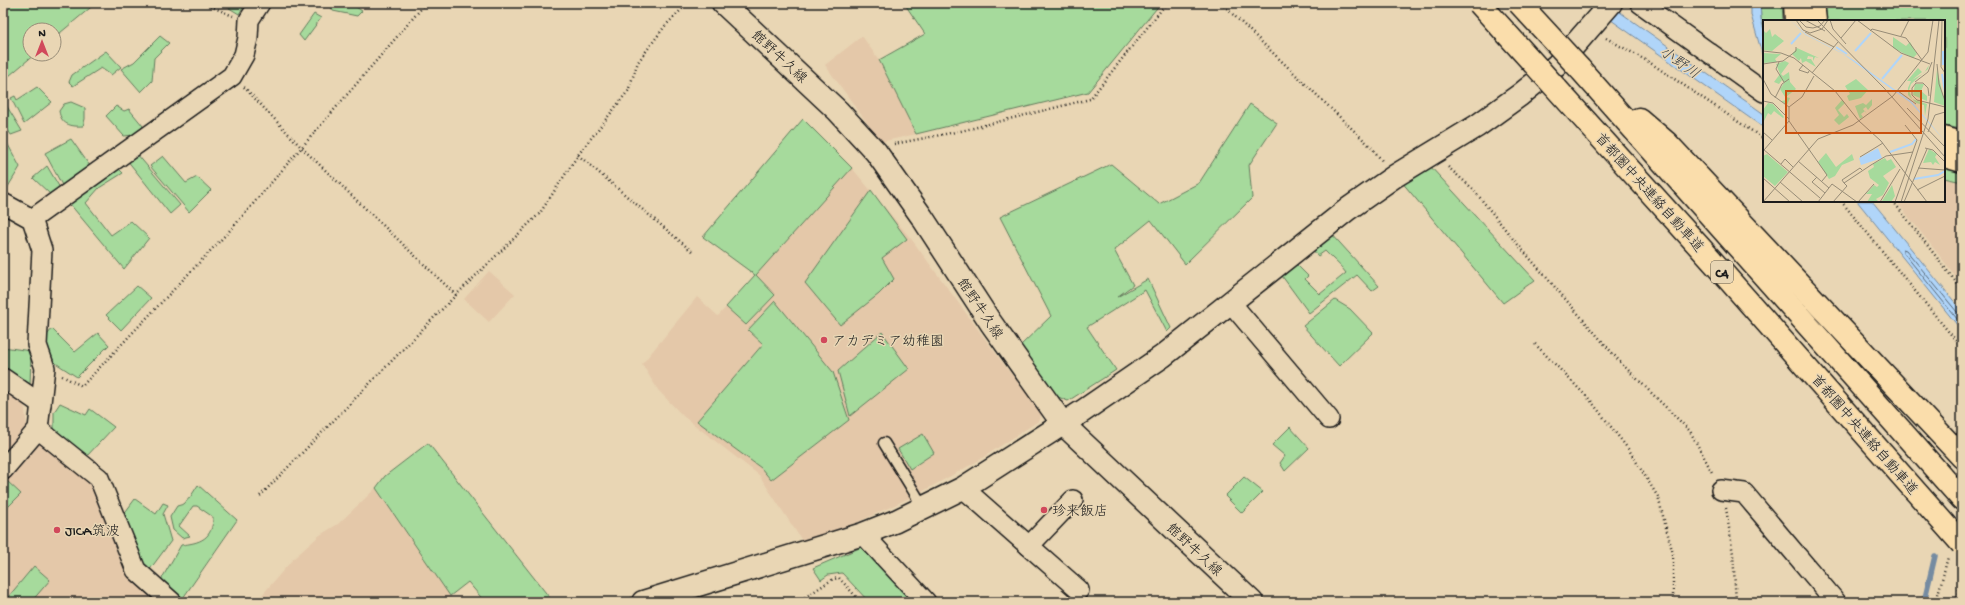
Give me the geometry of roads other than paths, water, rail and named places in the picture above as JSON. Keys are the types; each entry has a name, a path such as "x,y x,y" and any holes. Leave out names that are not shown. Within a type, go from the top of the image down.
{"highway":[{"name":"首都圏中央連絡自動車道","path":"1479,3 1716,264 1958,551"},
{"name":"首都圏中央連絡自動車道","path":"1519,3 1580,69 1962,499"},
{"path":"1795,3 1796,20"},
{"path":"1813,3 1815,20"},
{"path":"1580,69 1667,142 1962,457"},
{"path":"1945,138 1962,143"},
{"path":"1945,156 1962,161"}],"street":[{"path":"32,219 232,76 244,55 248,38 249,21 260,3"},
{"name":"館野牛久線","path":"723,3 807,81 872,148 922,217 991,323 1063,424 1252,602"},
{"path":"643,602 863,534 963,488 1063,424 1163,356 1348,209 1395,176 1477,126 1520,95 1557,65 1592,27 1611,3"},
{"path":"1640,3 1763,91"},
{"path":"3,203 32,219 42,250 37,345 45,368 38,429 3,470"},
{"path":"1231,303 1328,419"},
{"path":"3,378 41,404"},
{"path":"38,429 99,478 136,570 172,602"},
{"path":"963,488 1079,590"},
{"path":"1721,490 1744,493 1836,602"},
{"path":"1029,546 1073,500"},
{"path":"863,534 926,602"}],"lane":[{"path":"884,444 916,495 921,508"}],"water":[{"name":"小野川","path":"1587,3 1607,3 1763,113 1763,127"},
{"path":"1751,3 1760,3 1763,26 1763,57 1751,15"},
{"path":"1858,202 1873,202 1962,311 1962,331"}],"waterway":[{"path":"1924,602 1935,556"}],"place":[{"name":"アカデミア幼稚園","path":"824,340"},
{"name":"珍来飯店","path":"1044,510"},
{"name":"JICA筑波","path":"57,530"}]}
